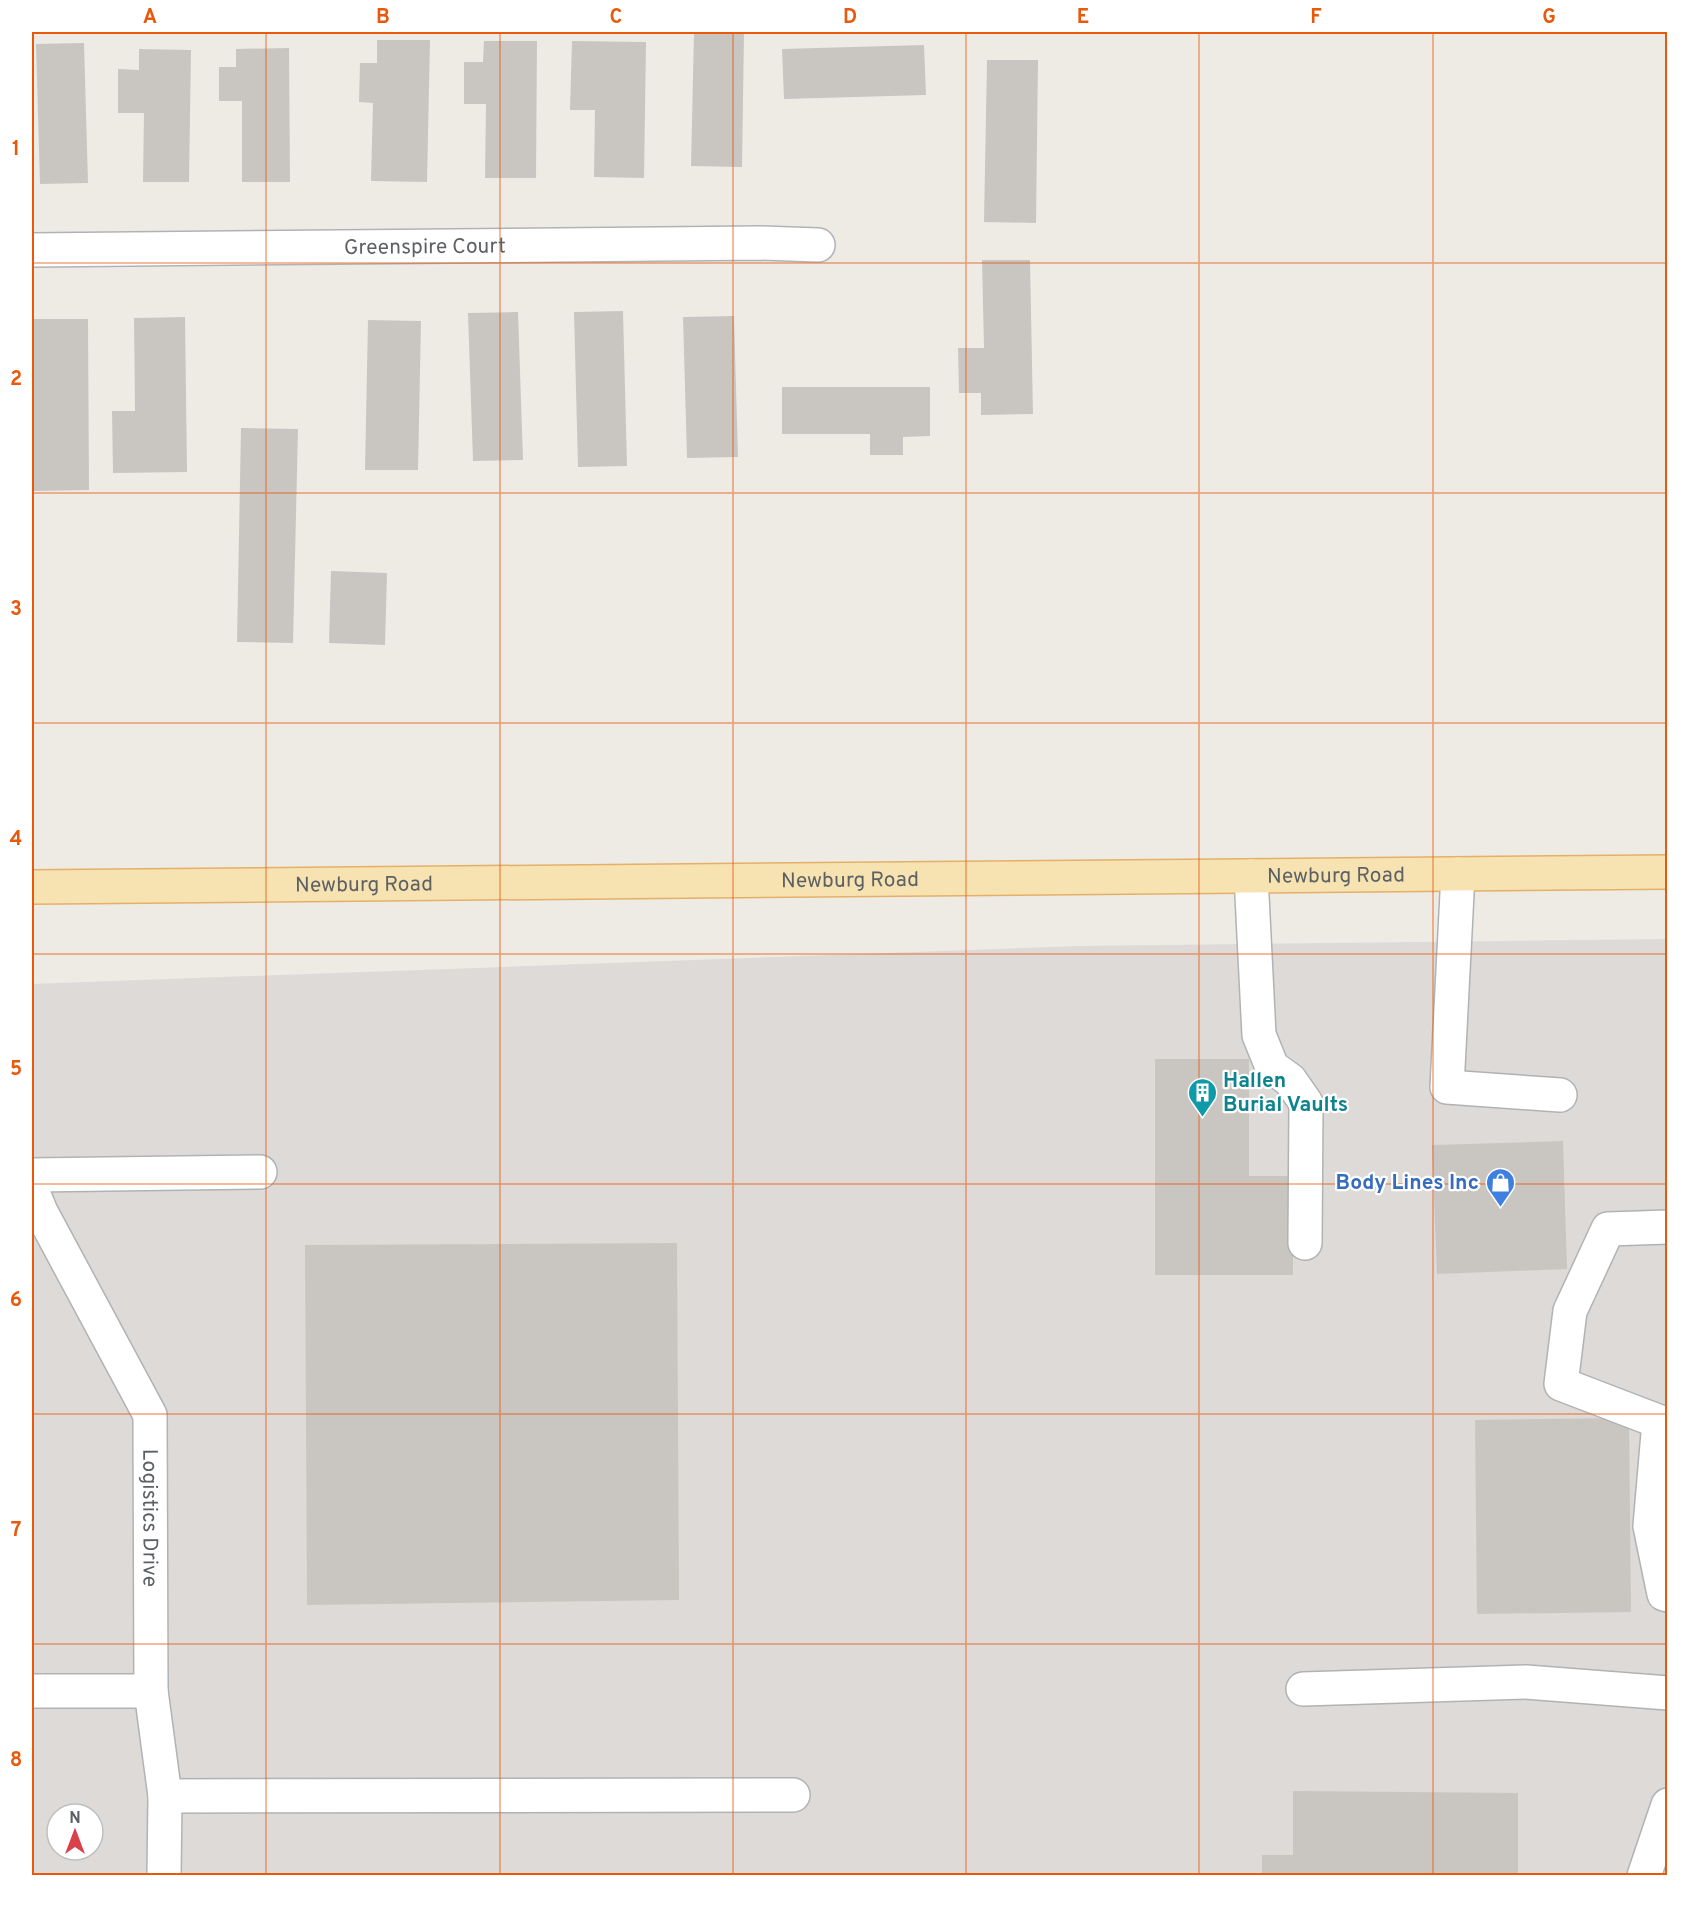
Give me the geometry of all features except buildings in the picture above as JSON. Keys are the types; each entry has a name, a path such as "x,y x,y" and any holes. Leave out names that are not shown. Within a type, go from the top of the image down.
{"main road":[{"name":"Newburg Road","path":"32,887 1668,872"}],"street":[{"name":"Greenspire Court","path":"32,250 736,243 818,245"},
{"path":"1458,874 1447,1088 1560,1095"},
{"path":"1251,876 1259,1035 1272,1067 1290,1080 1306,1103 1305,1243"},
{"path":"32,1175 260,1172"},
{"name":"Logistics Drive","path":"35,1206 150,1415 151,1691 165,1796 164,1875"},
{"path":"1668,1227 1608,1229 1570,1311 1561,1384 1663,1424 1650,1526 1664,1594 1668,1596"},
{"path":"1303,1689 1526,1682 1668,1693"},
{"path":"32,1691 151,1691"},
{"path":"165,1796 794,1795"},
{"path":"1644,1875 1668,1805"}],"shaded area":[{"path":"1667,939 1667,1875 32,1875 32,984 1079,946"}],"place":[{"name":"Hallen Burial Vaults","path":"1202,1118"},
{"name":"Body Lines Inc","path":"1500,1208"}]}
